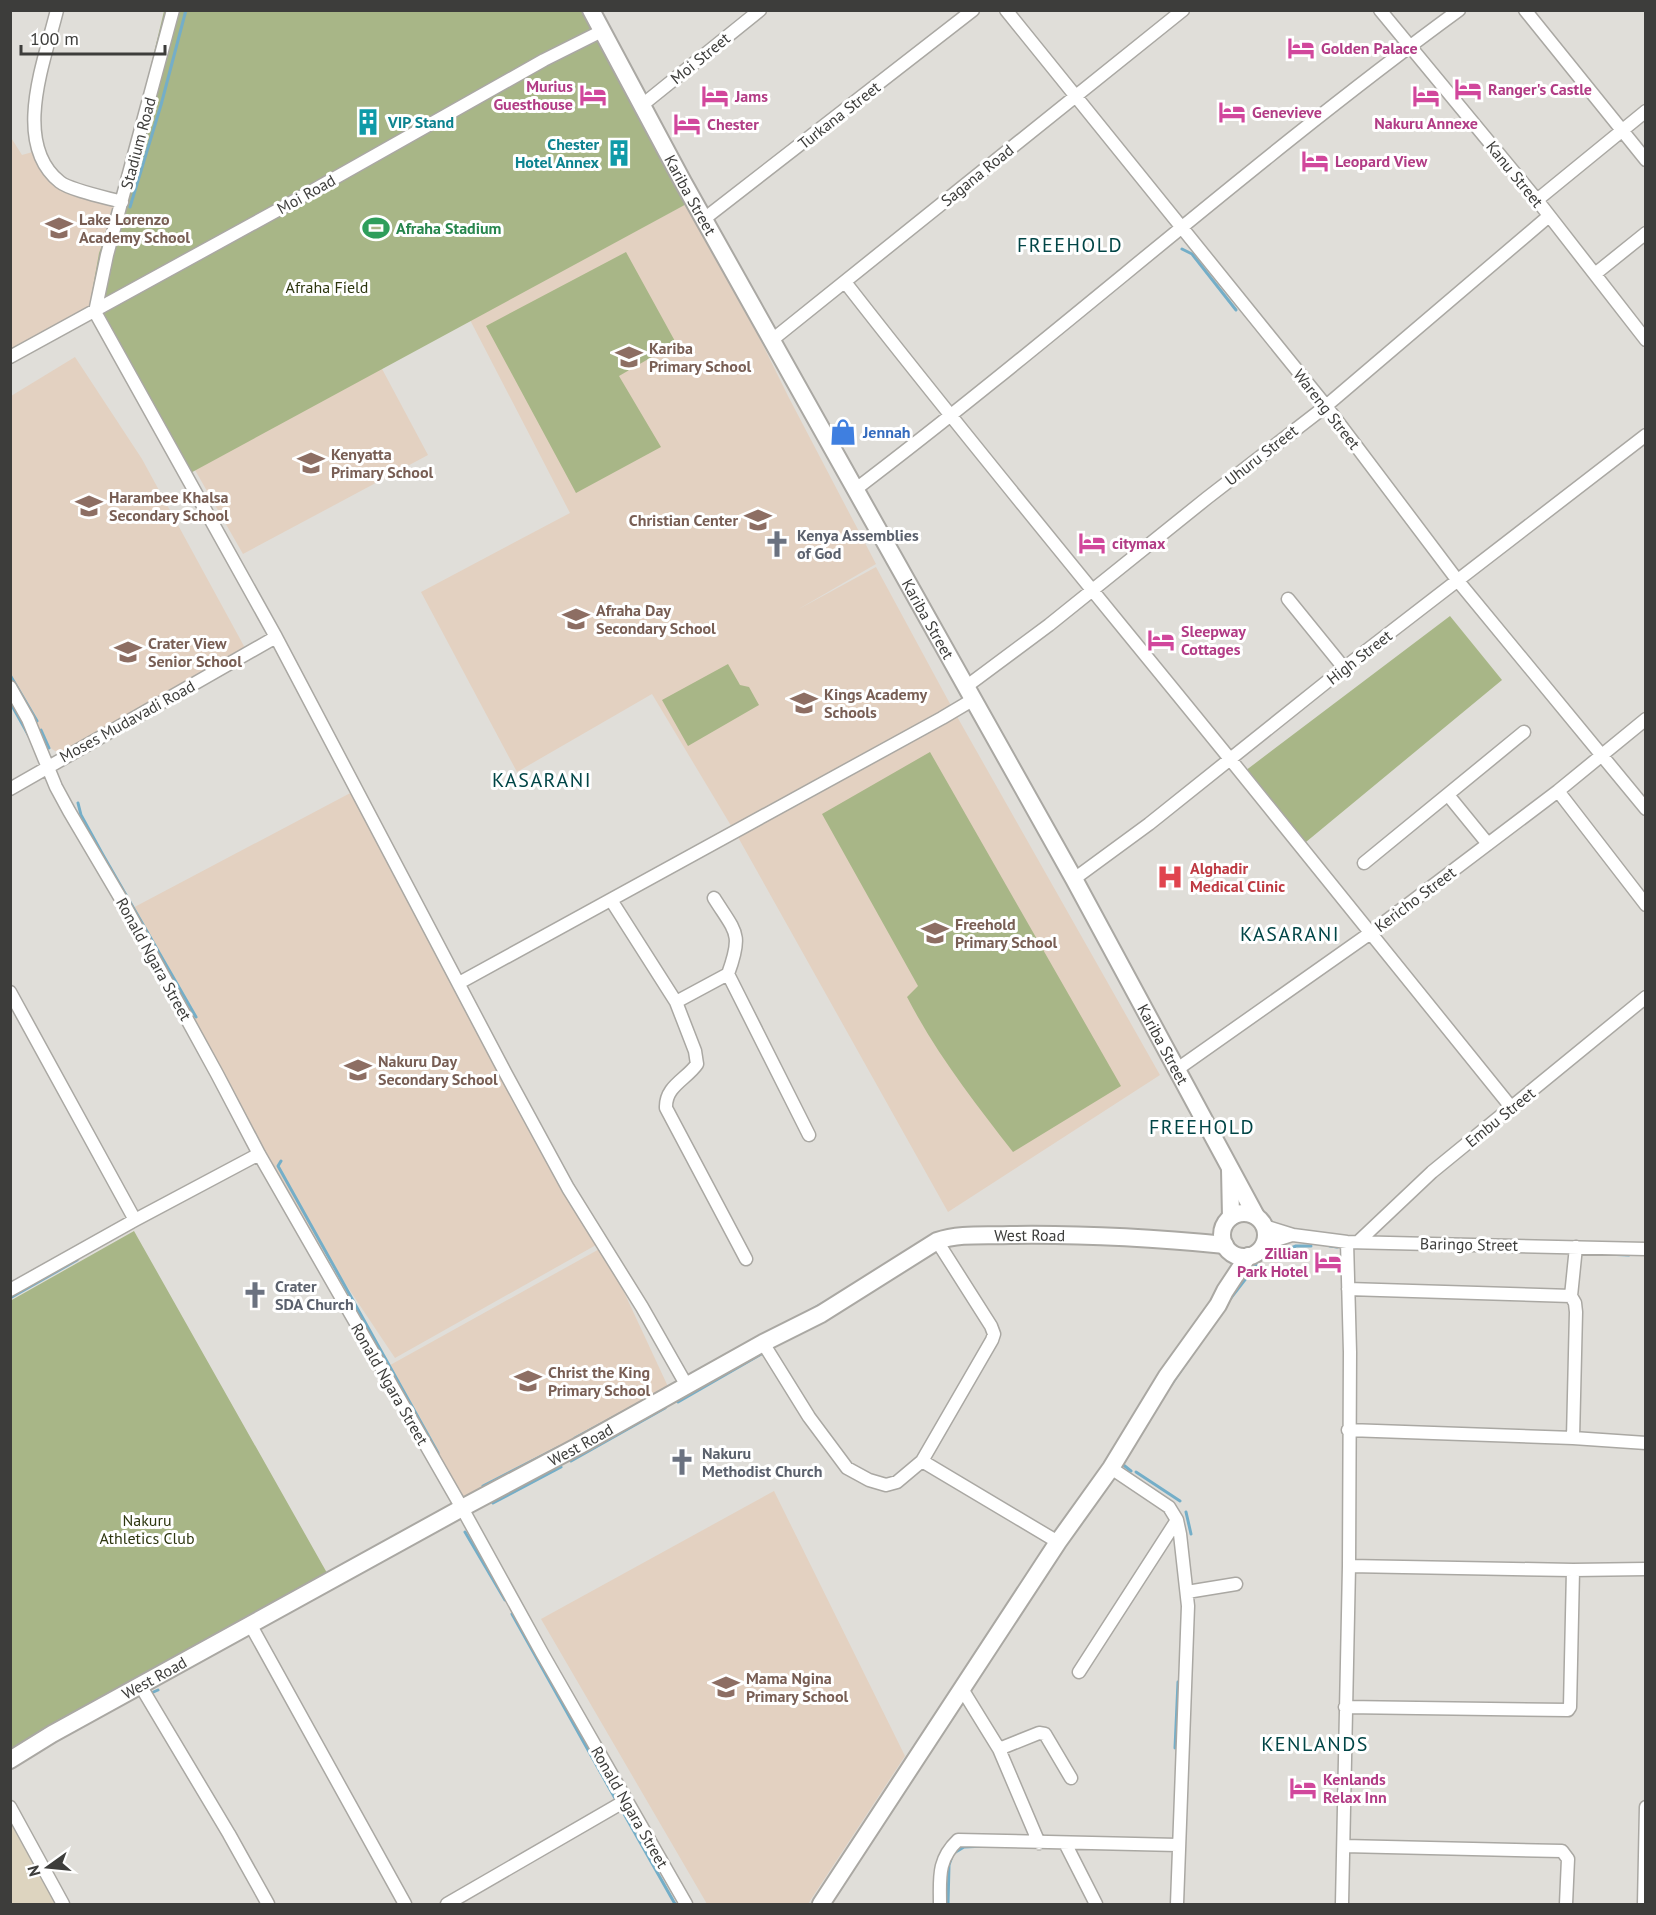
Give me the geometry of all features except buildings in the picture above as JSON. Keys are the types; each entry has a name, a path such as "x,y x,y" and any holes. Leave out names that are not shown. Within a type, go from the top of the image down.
{"street":[{"path":"57,10 34,105 34,132 39,152 50,172 62,184 122,202"},
{"name":"Stadium Road","path":"95,312 173,10"},
{"name":"Kariba Street","path":"591,10 641,106 1074,879 1260,1221"},
{"name":"Moi Street","path":"641,106 760,10"},
{"name":"Turkana Street","path":"704,219 973,10"},
{"name":"Wareng Street","path":"1006,10 1326,406 1458,580 1646,809"},
{"name":"Sagana Road","path":"772,340 1183,10"},
{"name":"Kanu Street","path":"1380,10 1550,216 1646,340"},
{"path":"856,489 950,417 1180,228 1459,10"},
{"path":"1526,10 1646,160"},
{"name":"Moi Road","path":"10,357 95,312 544,60 602,31"},
{"path":"1537,200 1646,111"},
{"name":"Uhuru Street","path":"459,983 942,718 1092,590 1326,406 1550,216"},
{"path":"1594,274 1646,233"},
{"path":"845,282 950,417 1012,490 1511,1107"},
{"path":"95,312 276,637 568,1188 642,1307 687,1386"},
{"name":"High Street","path":"1074,879 1149,824 1344,668 1646,435"},
{"path":"1288,599 1344,668"},
{"name":"Moses Mudavadi Road","path":"10,789 276,637"},
{"name":"Ronald Ngara Street","path":"10,687 28,719 69,811 125,906 259,1154 686,1905"},
{"name":"Kericho Street","path":"1176,1070 1369,934 1558,791 1646,719"},
{"path":"1364,863 1524,732"},
{"path":"1558,791 1646,905"},
{"path":"1448,795 1488,844"},
{"path":"676,1002 728,975 736,952 737,937 714,898"},
{"path":"611,900 676,1002 695,1050 697,1064 676,1084 666,1100 666,1108 746,1259"},
{"path":"728,975 809,1135"},
{"path":"10,993 135,1220"},
{"name":"Embu Street","path":"1353,1241 1432,1172 1646,997"},
{"path":"10,1290 259,1154"},
{"path":"1228,1221 1243,1213 1260,1221 1266,1238 1258,1252 1235,1251 1222,1236 1228,1221 1230,1166"},
{"name":"West Road","path":"1179,1241 1228,1221"},
{"name":"Baringo Street","path":"1260,1221 1293,1235 1353,1241 1646,1249"},
{"name":"West Road","path":"10,1760 52,1734 250,1624 763,1343 821,1314 938,1242 959,1236 1058,1234 1179,1241 1235,1251"},
{"name":"Baringo Street","path":"1264,1244 1293,1235"},
{"path":"1342,1905 1349,1566 1348,1289 1353,1241"},
{"path":"763,1343 809,1417 847,1468 869,1480 891,1484 905,1476 922,1461 994,1336 991,1326 938,1242"},
{"path":"1573,1438 1576,1312 1571,1296 1576,1247"},
{"path":"821,1905 1058,1542 1111,1468 1167,1376 1218,1305 1228,1286 1235,1251"},
{"path":"1348,1289 1571,1296"},
{"path":"1348,1431 1573,1438 1646,1443"},
{"path":"922,1461 1058,1542"},
{"path":"1111,1468 1159,1498 1177,1520 1187,1592 1177,1905"},
{"path":"1079,1672 1177,1520"},
{"path":"1349,1566 1646,1569"},
{"path":"1345,1707 1568,1710 1570,1707 1573,1570"},
{"path":"1187,1592 1236,1584"},
{"path":"250,1624 405,1905"},
{"path":"140,1685 229,1834 268,1905"},
{"path":"962,1689 999,1749 1039,1843"},
{"path":"999,1749 1039,1733 1045,1734 1071,1778"},
{"path":"447,1905 625,1801"},
{"path":"10,1807 63,1905"},
{"path":"1644,1905 1646,1807"},
{"path":"940,1905 940,1874 943,1860 947,1850 958,1840 1178,1845"},
{"path":"1065,1843 1096,1905"},
{"path":"1344,1846 1562,1851 1568,1859 1566,1905"}],"shaded area":[{"name":"Lake Lorenzo Academy School","path":"10,136 22,155 36,151 47,172 118,202 89,309 10,354"},
{"path":"692,201 788,396 876,564 797,610 876,567 955,713 1160,1075 948,1212 739,839 652,694 517,772 421,592 570,513 469,318"},
{"path":"75,357 142,459 245,648 62,752 49,747 11,675 11,396"},
{"name":"Kenyatta Primary School","path":"381,367 428,455 243,554 195,470"},
{"name":"Nakuru Day Secondary School","path":"356,790 596,1245 395,1358 258,1153 127,911"},
{"name":"Christ the King Primary School","path":"603,1247 671,1393 459,1500 383,1369"},
{"name":"Mama Ngina Primary School","path":"774,1491 905,1756 808,1904 707,1904 541,1619"},
{"path":"11,1817 59,1904 11,1904"}],"green space":[{"name":"Afraha Stadium","path":"164,11 591,11 692,201 185,476 89,309 99,253 118,202"},
{"path":"626,252 676,343 619,376 661,447 576,493 486,326"},
{"path":"1450,616 1502,680 1306,842 1245,771"},
{"path":"728,664 740,685 749,687 759,705 688,746 662,700"},
{"path":"930,752 1121,1086 1013,1152 956,1077 918,1018 907,997 918,986 822,814"},
{"name":"Nakuru Athletics Club","path":"134,1231 331,1580 10,1764 10,1301"}],"waterway":[{"path":"130,207 161,105 186,10"},
{"path":"1182,249 1192,254 1236,310"},
{"path":"10,675 37,721"},
{"path":"10,702 30,738"},
{"path":"41,730 49,748"},
{"path":"78,803 81,815 103,855 196,1017"},
{"path":"281,1161 278,1166 438,1453"},
{"path":"1269,1257 1296,1246 1311,1246"},
{"path":"1330,1246 1337,1247"},
{"path":"1604,1254 1629,1255"},
{"path":"10,1298 77,1260"},
{"path":"1230,1299 1258,1263"},
{"path":"809,1311 827,1301"},
{"path":"678,1402 763,1353"},
{"path":"1171,1385 1191,1356"},
{"path":"575,1438 638,1404"},
{"path":"571,1461 665,1408"},
{"path":"483,1486 559,1447"},
{"path":"1121,1463 1131,1471"},
{"path":"493,1503 561,1467"},
{"path":"1136,1472 1180,1501"},
{"path":"1186,1512 1191,1534"},
{"path":"465,1532 505,1600"},
{"path":"512,1614 616,1800"},
{"path":"1175,1748 1178,1682"},
{"path":"149,1694 158,1690"},
{"path":"623,1812 675,1904"},
{"path":"954,1853 964,1847 985,1846"},
{"path":"948,1904 951,1859"}],"place":[{"name":"Golden Palace","path":"1301,48"},
{"name":"Ranger's Castle","path":"1468,89"},
{"name":"Murius Guesthouse","path":"593,95"},
{"name":"Jams","path":"715,96"},
{"name":"Nakuru Annexe","path":"1426,96"},
{"name":"Genevieve","path":"1232,112"},
{"name":"VIP Stand","path":"368,122"},
{"name":"Chester","path":"687,124"},
{"name":"Chester Hotel Annex","path":"619,153"},
{"name":"Leopard View","path":"1315,161"},
{"name":"Lake Lorenzo Academy School","path":"59,228"},
{"name":"Afraha Stadium","path":"376,228"},
{"name":"Kariba Primary School","path":"629,357"},
{"name":"Jennah","path":"843,432"},
{"name":"Kenyatta Primary School","path":"311,463"},
{"name":"Harambee Khalsa Secondary School","path":"89,506"},
{"name":"Christian Center","path":"758,520"},
{"name":"citymax","path":"1092,543"},
{"name":"Kenya Assemblies of God","path":"777,544"},
{"name":"Afraha Day Secondary School","path":"576,619"},
{"name":"Sleepway Cottages","path":"1161,640"},
{"name":"Crater View Senior School","path":"128,652"},
{"name":"Kings Academy Schools","path":"804,703"},
{"name":"Alghadir Medical Clinic","path":"1170,877"},
{"name":"Freehold Primary School","path":"935,933"},
{"name":"Nakuru Day Secondary School","path":"358,1070"},
{"name":"Zillian Park Hotel","path":"1328,1262"},
{"name":"Crater SDA Church","path":"255,1295"},
{"name":"Christ the King Primary School","path":"528,1381"},
{"name":"Nakuru Methodist Church","path":"682,1462"},
{"name":"Mama Ngina Primary School","path":"726,1687"},
{"name":"Kenlands Relax Inn","path":"1303,1788"}],"district":[{"name":"FREEHOLD","path":"1070,245"},
{"name":"KASARANI","path":"542,780"},
{"name":"KASARANI","path":"1290,934"},
{"name":"FREEHOLD","path":"1202,1127"},
{"name":"KENLANDS","path":"1315,1744"}],"park label":[{"name":"Afraha Field","path":"327,287"}]}
